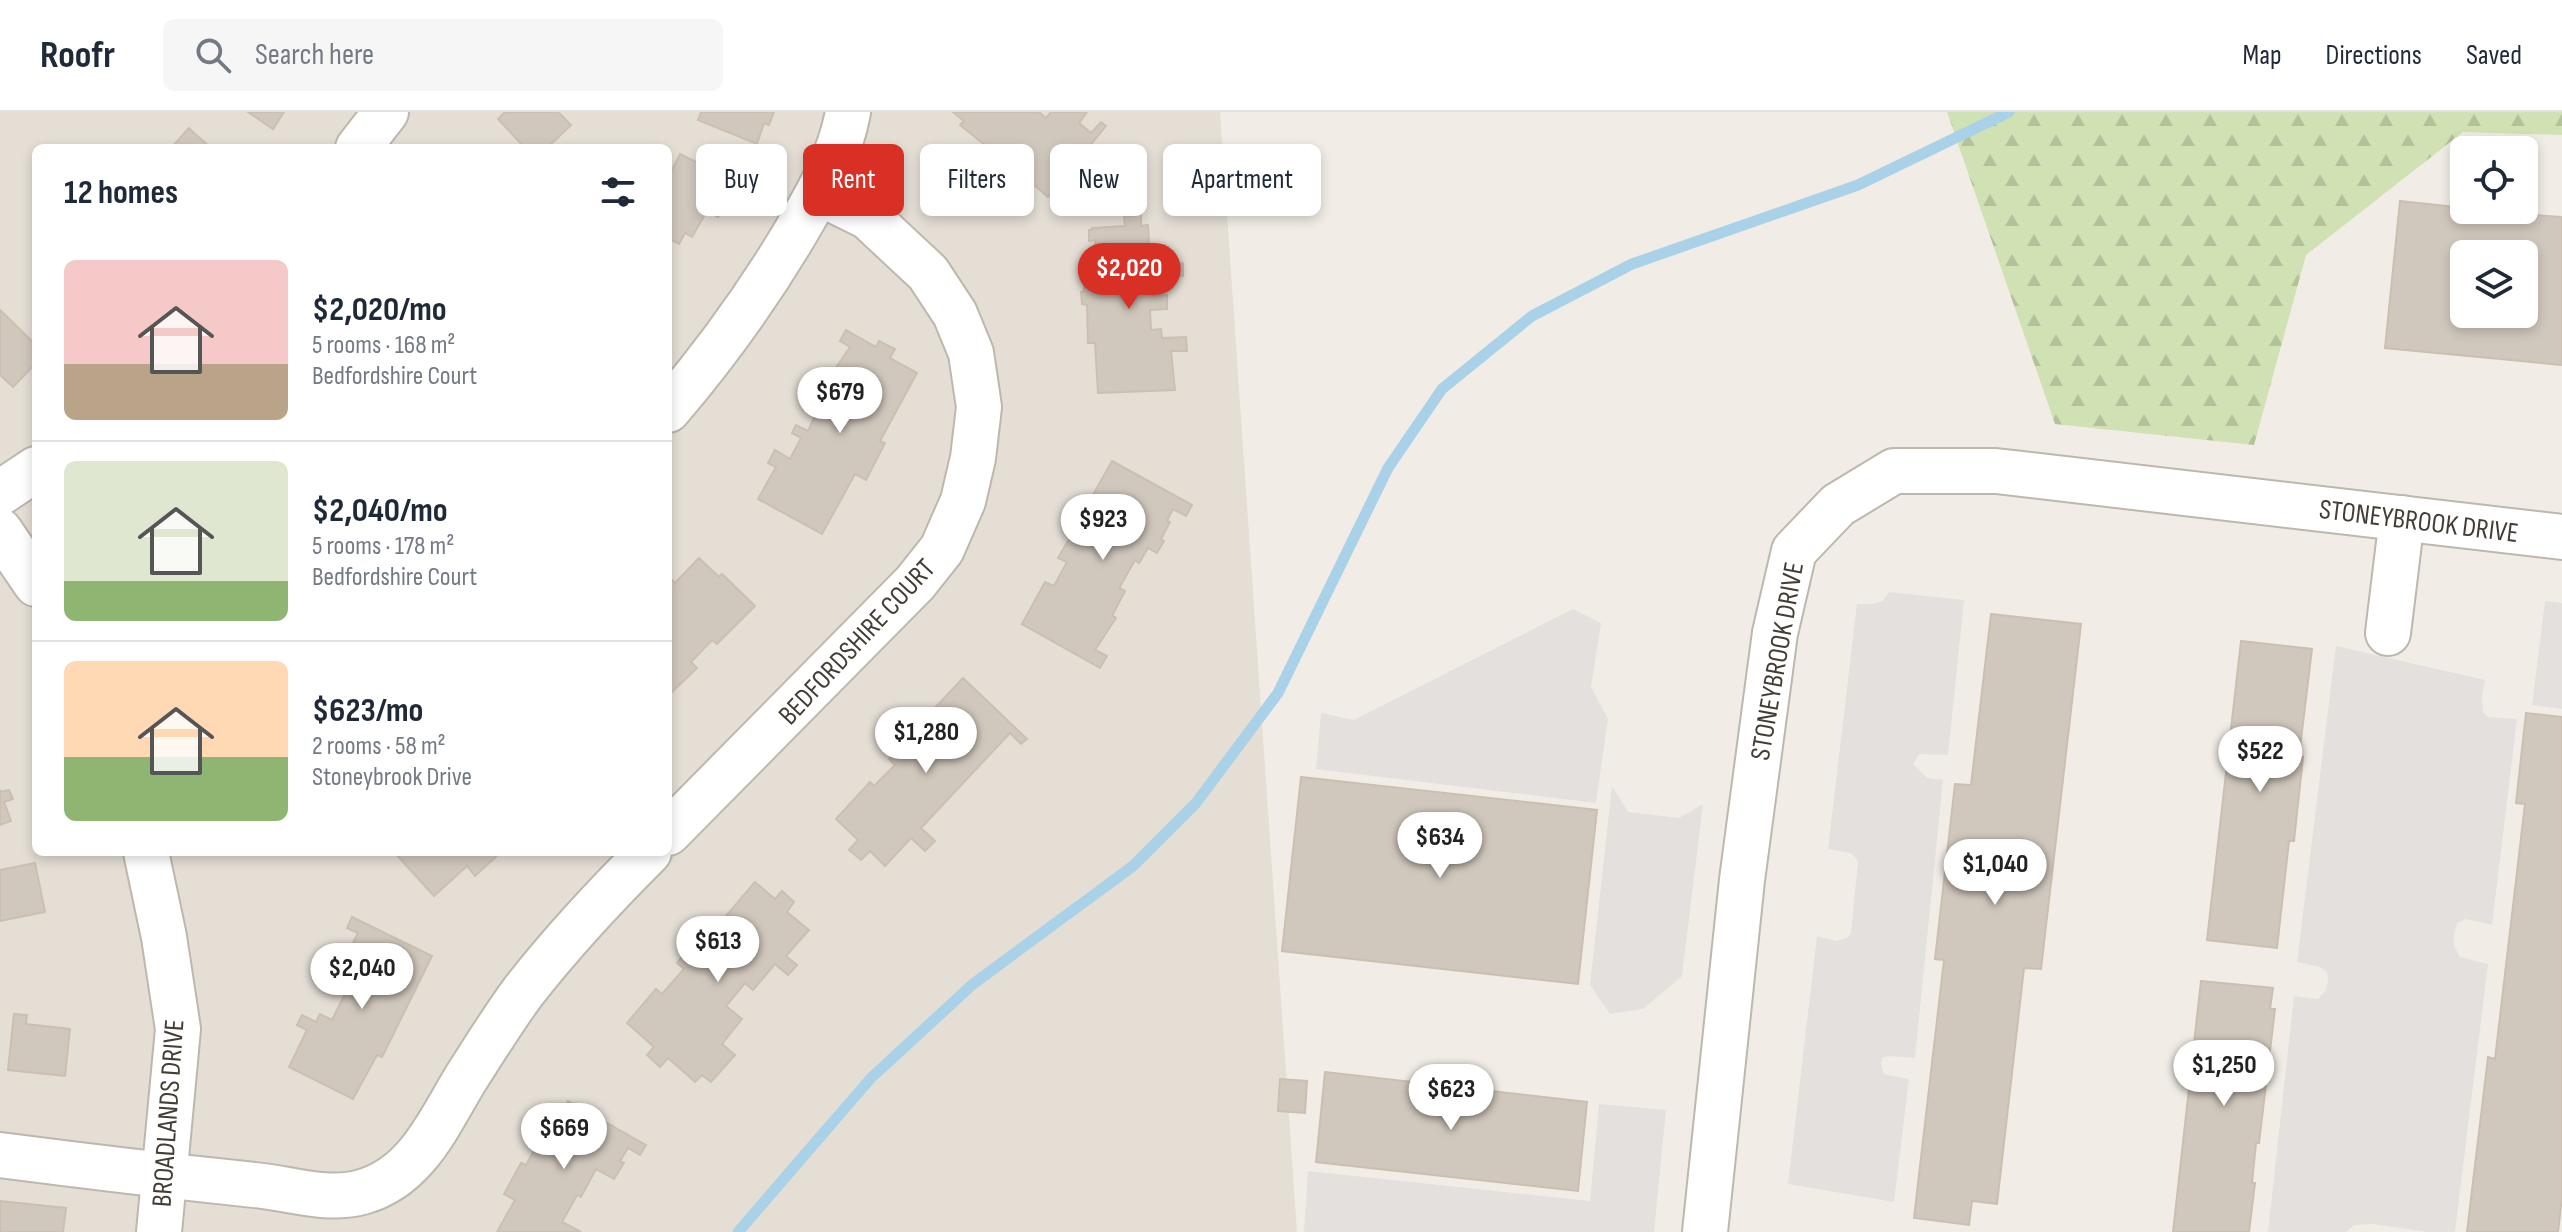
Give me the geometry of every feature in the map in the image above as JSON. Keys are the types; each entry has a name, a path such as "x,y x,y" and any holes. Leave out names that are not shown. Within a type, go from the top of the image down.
{"street":[{"path":"361,144 386,112"},
{"path":"841,144 848,112"},
{"path":"672,405 762,288 805,216"},
{"name":"BEDFORDSHIRE COURT","path":"672,829 915,583 942,549 963,501 973,458 979,407 971,353 955,314 928,273 866,216"},
{"name":"STONEYBROOK DRIVE","path":"1705,1232 1742,880 1775,633 1794,551 1838,505 1894,471 1996,471 2562,537"},
{"path":"0,493 32,472"},
{"path":"2388,633 2402,518"},
{"path":"0,531 32,578"},
{"name":"BROADLANDS DRIVE","path":"147,856 164,937 178,1029 159,1232"},
{"path":"0,1155 258,1185 334,1197 363,1192 385,1182 405,1168 428,1143 466,1078 523,993 606,895 645,856"}],"shaded area":[{"path":"0,112 1220,112 1222,144 1163,144 1163,216 1227,216 1297,1232 0,1232"},
{"path":"1889,592 1964,600 1948,755 1919,754 1913,764 1927,778 1943,780 1915,1058 1888,1056 1882,1058 1881,1065 1884,1074 1909,1079 1894,1202 1788,1184 1817,936 1836,941 1847,938 1851,933 1858,861 1851,853 1828,849 1857,604 1883,601"},
{"path":"2545,601 2562,603 2562,709 2532,705"},
{"path":"1573,609 1601,623 1591,687 1608,719 1596,803 1316,769 1321,713 1354,720"},
{"path":"2336,646 2485,680 2483,712 2488,717 2517,719 2492,925 2466,919 2457,923 2454,935 2454,946 2460,957 2488,964 2455,1232 2428,1232 2372,1224 2354,1225 2346,1232 2268,1232 2294,996 2318,999 2326,990 2328,981 2327,972 2320,967 2297,962"},
{"path":"1612,786 1628,812 1679,818 1703,804 1682,976 1643,1009 1610,1014 1590,985"},
{"path":"1599,1104 1666,1110 1654,1232 1304,1232 1308,1171 1590,1201"}],"green space":[{"path":"1947,112 2562,112 2562,135 2463,132 2450,136 2450,142 2306,255 2254,445 2055,424"}],"building":[{"path":"248,112 284,112 273,129"},
{"path":"505,112 558,112 571,125 551,144 521,144 498,119"},
{"path":"701,112 774,112 769,125 764,123 757,144 698,120"},
{"path":"953,112 1039,112 1046,118 1051,112 1087,112 1079,123 1091,133 1101,122 1106,126 1091,144 1050,144 1048,197 1034,185 1034,144 984,144 960,125 964,121"},
{"path":"189,128 206,144 175,144"},
{"path":"680,154 696,162 696,216 704,216 692,237 685,233 679,244 672,240 672,170"},
{"path":"2400,201 2450,206 2450,224 2538,224 2538,215 2562,217 2562,365 2385,348"},
{"path":"1141,216 1141,226 1148,225 1149,245 1165,245 1168,247 1169,264 1183,263 1183,276 1151,277 1151,296 1167,295 1167,309 1150,310 1151,330 1161,329 1162,338 1186,337 1187,351 1171,351 1175,390 1098,393 1095,343 1088,343 1087,305 1082,304 1081,292 1084,291 1084,284 1097,283 1095,240 1089,241 1089,230 1125,226 1124,217"},
{"path":"0,310 32,341 32,367 13,387 0,375"},
{"path":"846,330 876,347 879,341 895,349 890,358 917,373 880,441 885,443 866,480 855,474 822,534 758,499 776,467 768,463 775,450 790,459 801,438 792,433 796,425 808,431 820,405 823,406 833,387 822,381 828,369 833,372 850,347 840,341"},
{"path":"1112,461 1192,505 1186,516 1173,509 1161,539 1164,541 1157,553 1148,548 1139,563 1135,560 1119,588 1125,591 1112,616 1116,618 1095,650 1107,656 1100,668 1022,624 1045,582 1054,586 1067,562 1058,558 1076,527 1084,531 1088,524 1098,506 1089,502"},
{"path":"699,558 719,577 722,574 755,606 717,644 712,640 691,662 697,668 672,692 672,580 675,583"},
{"path":"1991,614 2081,624 2041,969 2024,968 1997,1204 1972,1201 1969,1225 1914,1218 1944,960 1935,959 1955,784 1971,785"},
{"path":"2241,641 2312,649 2299,756 2303,757 2294,841 2289,841 2277,948 2207,940"},
{"path":"963,678 1027,739 1021,744 1010,733 921,828 935,841 925,851 911,838 885,866 870,851 861,860 849,850 858,840 836,819 870,782 874,786 895,765 889,759 913,733 918,737 938,715 933,710"},
{"path":"2526,713 2562,717 2562,1197 2558,1232 2467,1232 2488,1057 2495,1059 2525,804 2516,803"},
{"path":"1301,777 1597,810 1578,984 1282,951"},
{"path":"0,790 9,790 13,799 4,802 11,821 0,825"},
{"path":"398,856 497,856 475,876 467,866 434,896"},
{"path":"35,863 45,912 0,921 0,870"},
{"path":"755,882 775,899 782,891 794,902 787,912 809,930 786,956 797,965 788,975 775,964 753,990 745,983 726,1006 742,1019 722,1044 735,1055 711,1082 702,1075 695,1082 668,1058 660,1067 647,1055 654,1047 627,1023 656,989 662,994 684,969 677,963 699,937 704,942"},
{"path":"352,917 432,956 382,1057 377,1055 353,1099 289,1067 307,1030 297,1025 302,1015 316,1022 320,1014 332,1020 356,972 342,965 358,933 347,928"},
{"path":"2201,981 2273,988 2270,1009 2275,1009 2259,1143 2256,1143 2249,1232 2173,1232"},
{"path":"14,1014 27,1015 26,1024 70,1029 65,1076 8,1070"},
{"path":"1325,1072 1587,1102 1578,1191 1316,1162"},
{"path":"1280,1079 1307,1081 1305,1113 1278,1111"},
{"path":"568,1101 646,1145 640,1155 628,1148 620,1161 624,1163 614,1179 596,1169 581,1197 577,1195 562,1222 581,1232 497,1232 515,1200 504,1194 521,1163 526,1165 541,1138 545,1140"},
{"path":"0,1201 66,1208 63,1232 0,1232"}],"waterway":[{"path":"738,1232 871,1078 973,984 1133,866 1196,803 1278,693 1388,468 1442,389 1532,316 1632,264 1858,185 2009,112"}]}
